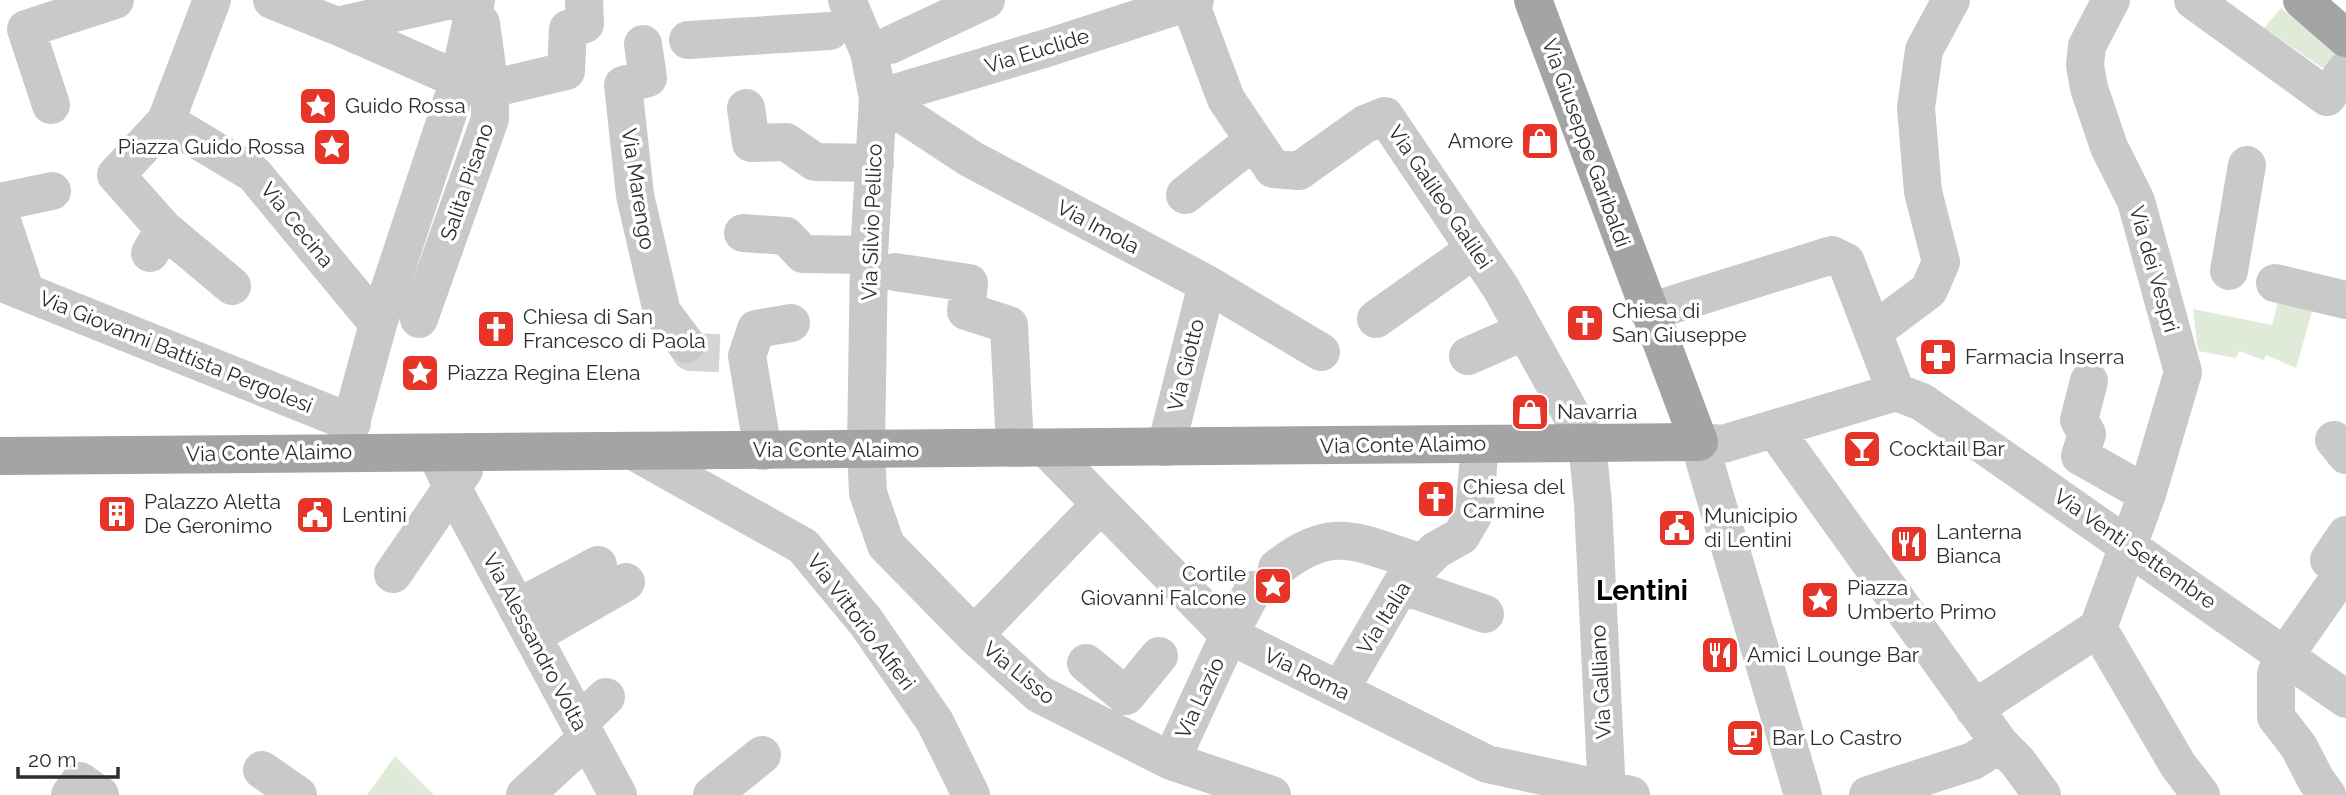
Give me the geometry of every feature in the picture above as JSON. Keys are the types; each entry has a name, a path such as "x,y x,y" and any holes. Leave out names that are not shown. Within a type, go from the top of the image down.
{"main road":[{"name":"Via Giuseppe Garibaldi","path":"1533,0 1644,300 1685,442"},
{"path":"2302,0 2346,38"},
{"name":"Via Conte Alaimo","path":"0,456 348,438 436,453 474,454 1685,442"}],"street":[{"path":"212,0 166,121 117,175 157,241 232,286"},
{"path":"272,0 475,84 566,71 568,29 585,24 583,0"},
{"path":"337,26 451,0"},
{"path":"348,438 378,324 475,84 476,0"},
{"path":"890,44 986,0"},
{"path":"1873,332 1929,290 1941,262 1923,192 1916,108 1924,50 1951,0"},
{"name":"Via dei Vespri","path":"2098,628 2147,494 2183,372 2136,201 2109,147 2089,88 2085,65 2087,46 2110,0"},
{"path":"2193,0 2327,97 2346,70"},
{"name":"Via Euclide","path":"878,98 1192,1"},
{"name":"Via Galileo Galilei","path":"1192,1 1226,99 1273,169 1298,171 1365,124 1385,116 1475,249 1525,331 1587,443"},
{"path":"51,105 26,29 120,9"},
{"path":"688,40 839,15"},
{"name":"Via Silvio Pellico","path":"839,15 869,52 878,98 875,163 882,264 866,449"},
{"name":"Via Marengo","path":"643,44 648,78 623,85 635,195 662,312 686,344"},
{"name":"Salita Pisano","path":"419,320 490,119 475,84"},
{"name":"Via Imola","path":"878,98 971,159 1206,284 1321,352"},
{"path":"746,108 751,143 786,142 815,162 875,163"},
{"name":"Via Cecina","path":"166,121 254,174 378,324"},
{"path":"1185,195 1253,141"},
{"path":"2229,271 2247,165"},
{"path":"0,202 52,191"},
{"path":"0,215 13,286"},
{"path":"743,233 786,236 803,254 882,264 969,283 966,311 1009,325 1030,448"},
{"path":"1376,319 1475,249"},
{"path":"1644,300 1832,255 1846,262 1873,332 1909,397 1723,444 1685,442 1803,795"},
{"path":"2275,283 2346,300"},
{"name":"Via Giotto","path":"1166,447 1206,284"},
{"name":"Via Giovanni Battista Pergolesi","path":"13,286 348,438"},
{"path":"763,451 741,355 756,329 791,323"},
{"path":"1468,356 1525,331"},
{"path":"2089,381 2079,419 2087,434 2080,456 2147,494"},
{"name":"Via Venti Settembre","path":"1909,397 2287,651 2346,699"},
{"path":"1775,430 1981,704 2009,753 2042,795"},
{"name":"Via Galliano","path":"1587,443 1594,504 1615,793"},
{"name":"Via Italia","path":"1340,691 1420,566 1461,536 1474,514 1480,444"},
{"name":"Via Roma","path":"1030,448 1100,505 1229,635 1487,764 1615,793"},
{"name":"Via Lisso","path":"866,449 868,493 886,545 974,635 1039,694 1171,761 1272,795"},
{"name":"Via Vittorio Alfieri","path":"633,451 803,546 866,622 935,722 971,795"},
{"name":"Via Alessandro Volta","path":"436,453 618,795"},
{"path":"393,574 453,489 474,454"},
{"path":"974,635 1100,505"},
{"path":"2327,795 2299,747 2276,717 2276,674 2287,651 2344,571 2329,560 2346,535"},
{"name":"Via Lazio","path":"1171,761 1229,635 1265,579 1303,548 1340,538 1420,566"},
{"path":"1420,566 1485,614"},
{"path":"524,622 612,574"},
{"path":"1981,704 2098,628 2178,765 2201,795"},
{"path":"1086,663 1126,696 1159,656"},
{"path":"525,795 583,730 606,697"},
{"path":"1868,795 1973,761 2009,753"},
{"path":"712,795 762,755"},
{"path":"262,770 299,795"},
{"path":"69,795 80,781 100,795"},
{"path":"681,795 694,786 705,795"}],"green space":[{"path":"2281,8 2337,54 2324,69 2264,28"},
{"path":"2279,299 2313,308 2296,368 2266,355 2264,360 2239,351 2236,358 2198,351 2193,309 2272,325"},
{"path":"395,756 434,795 367,795"}],"tunnel":[{"path":"686,344 691,352 735,354"}],"place":[{"name":"Guido Rossa","path":"318,106"},
{"name":"Amore","path":"1540,141"},
{"name":"Piazza Guido Rossa","path":"332,147"},
{"name":"Chiesa di San Giuseppe","path":"1585,323"},
{"name":"Chiesa di San Francesco di Paola","path":"496,329"},
{"name":"Farmacia Inserra","path":"1938,357"},
{"name":"Piazza Regina Elena","path":"420,373"},
{"name":"Navarria","path":"1530,412"},
{"name":"Cocktail Bar","path":"1862,449"},
{"name":"Chiesa del Carmine","path":"1436,499"},
{"name":"Palazzo Aletta De Geronimo","path":"117,514"},
{"name":"Lentini","path":"315,515"},
{"name":"Municipio di Lentini","path":"1677,528"},
{"name":"Lanterna Bianca","path":"1909,544"},
{"name":"Cortile Giovanni Falcone","path":"1273,586"},
{"name":"Piazza Umberto Primo","path":"1820,600"},
{"name":"Amici Lounge Bar","path":"1720,655"},
{"name":"Bar Lo Castro","path":"1745,738"}],"district":[{"name":"Lentini","path":"1642,590"}]}
